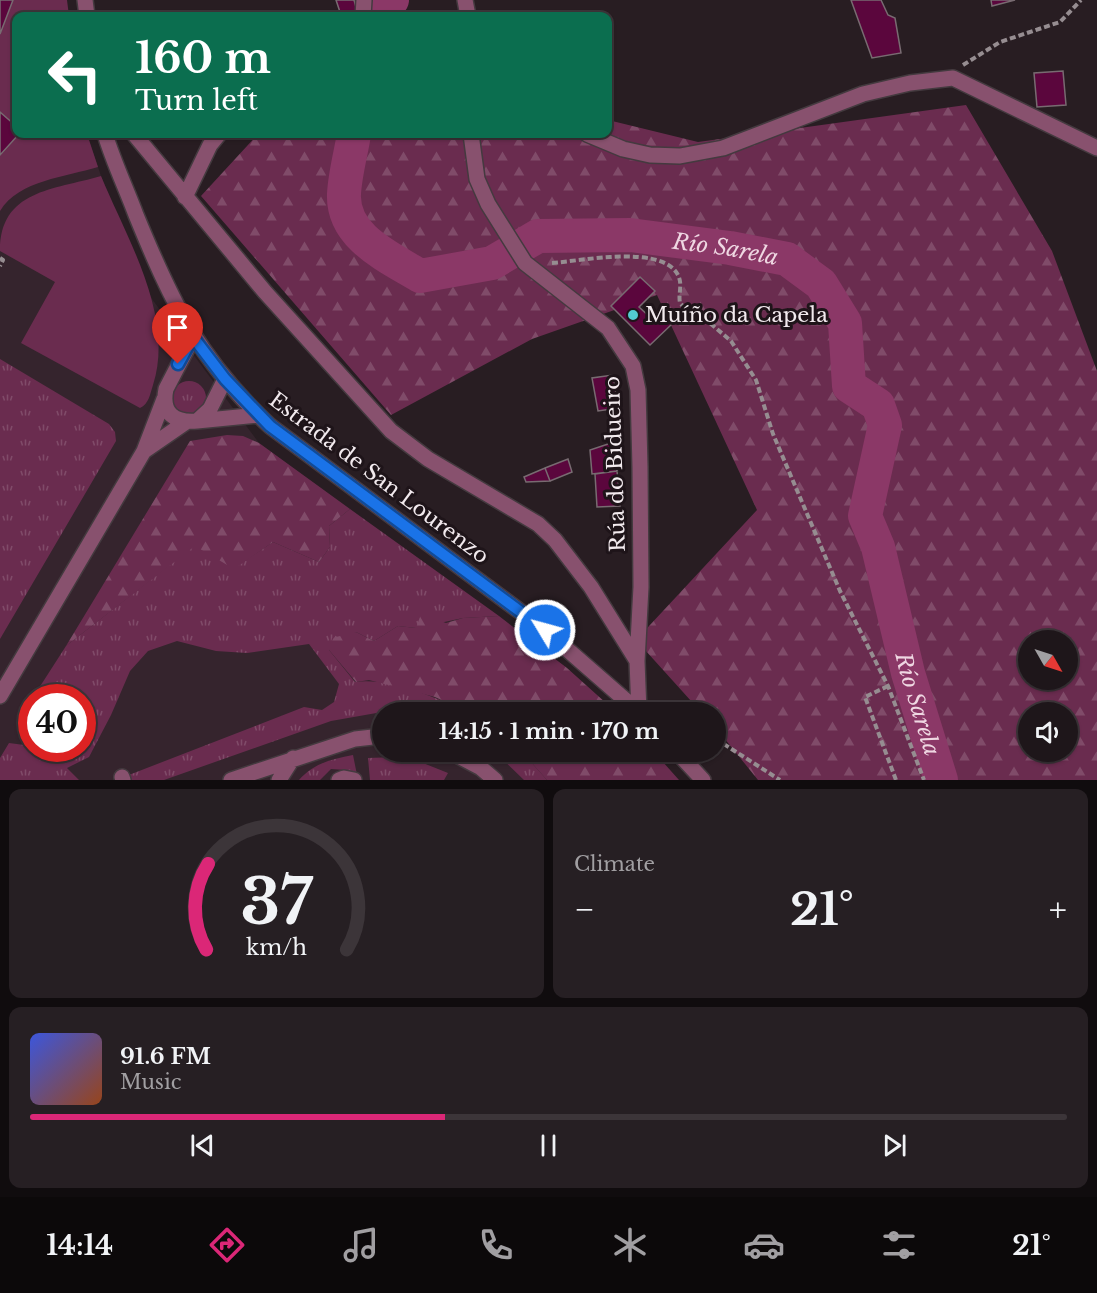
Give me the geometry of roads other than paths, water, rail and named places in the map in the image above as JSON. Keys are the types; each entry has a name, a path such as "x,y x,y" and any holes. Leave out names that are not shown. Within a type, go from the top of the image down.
{"street":[{"path":"597,138 623,149 650,156 680,156 723,148 863,94 910,83 952,78 1097,148"},
{"name":"Estrada de San Lourenzo","path":"107,138 166,287 193,337 225,379 258,415 545,630 628,702"},
{"path":"137,138 327,362 391,431 428,459 538,524 555,540 584,577 637,661"},
{"path":"185,197 210,145 216,138"},
{"name":"Rúa do Bidueiro","path":"472,138 477,179 488,204 525,263 608,328 633,366 638,390 640,467 641,587 637,661 639,702"},
{"path":"0,696 144,451 170,380 193,337"},
{"path":"144,451 210,409 225,379"},
{"path":"164,399 170,415 192,422 258,415"},
{"path":"231,780 292,758 355,739 372,737"},
{"path":"279,780 292,758"},
{"path":"470,762 495,780"},
{"path":"686,762 703,780"},
{"path":"339,780 344,778 354,780"}],"waterway":[{"name":"Río Sarela","path":"377,12 392,0"},
{"name":"Río Sarela","path":"353,138 344,194 345,209 351,222 370,244 420,276 492,263 538,236 630,235 730,248 787,259 821,284 845,323 849,386 878,405 885,425 865,516 878,547 908,673 941,780"}],"place":[{"name":"Muíño da Capela","path":"633,315"}]}
